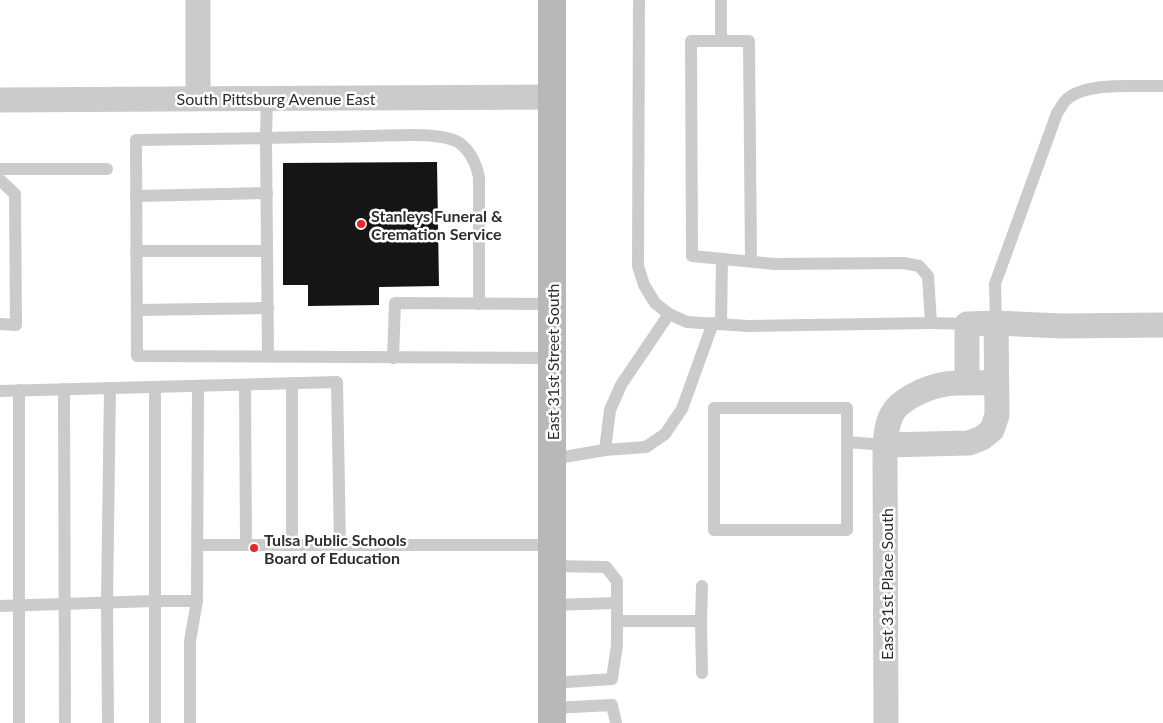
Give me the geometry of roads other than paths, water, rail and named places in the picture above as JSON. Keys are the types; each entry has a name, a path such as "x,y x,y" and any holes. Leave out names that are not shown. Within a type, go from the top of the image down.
{"main road":[{"name":"East 31st Street South","path":"552,0 552,705"}],"street":[{"path":"198,0 198,98"},
{"name":"South Pittsburg Avenue East","path":"0,100 552,97"},
{"path":"885,444 969,443 982,438 992,430 997,414 996,323"},
{"path":"967,383 967,324 996,323 1062,326 1163,324"},
{"name":"East 31st Place South","path":"886,723 885,444 887,428 892,413 905,400 927,388 945,383 996,383"}],"lane":[{"path":"639,0 638,266 644,285 655,303 669,314 687,322 748,326 967,324"},
{"path":"720,0 720,41"},
{"path":"751,262 749,41 691,41 692,256 722,258 751,262 774,264 904,263 919,266 928,276 931,323"},
{"path":"996,323 995,284 1057,113 1067,99 1083,91 1101,88 1163,86"},
{"path":"267,98 268,357"},
{"path":"479,304 479,177 476,164 469,153 460,144 451,139 408,136 136,140 137,356 552,358"},
{"path":"0,169 107,169"},
{"path":"0,180 15,194 16,325 0,324"},
{"path":"136,196 267,193"},
{"path":"136,251 268,251"},
{"path":"552,459 605,450 646,447 666,434 682,409 717,324 722,258"},
{"path":"393,358 395,303 552,304"},
{"path":"137,310 268,308"},
{"path":"605,450 610,410 621,385 669,314"},
{"path":"0,391 337,382 340,545"},
{"path":"292,383 292,545"},
{"path":"245,385 246,545"},
{"path":"190,723 190,641 197,601 198,386"},
{"path":"155,387 155,723"},
{"path":"108,723 107,602 110,388"},
{"path":"64,389 65,723"},
{"path":"19,390 19,723"},
{"path":"714,408 846,408 846,442 846,530 714,530 714,408"},
{"path":"846,442 885,444"},
{"path":"198,545 340,545 552,556 606,567 617,581 617,645 612,679 552,705"},
{"path":"702,586 702,672"},
{"path":"0,606 155,600 197,601"},
{"path":"552,605 617,603"},
{"path":"617,620 701,621"},
{"path":"552,705 612,705 616,723"}],"place":[{"name":"Stanleys Funeral & Cremation Service","path":"361,224"},
{"name":"Tulsa Public Schools Board of Education","path":"254,548"}]}
